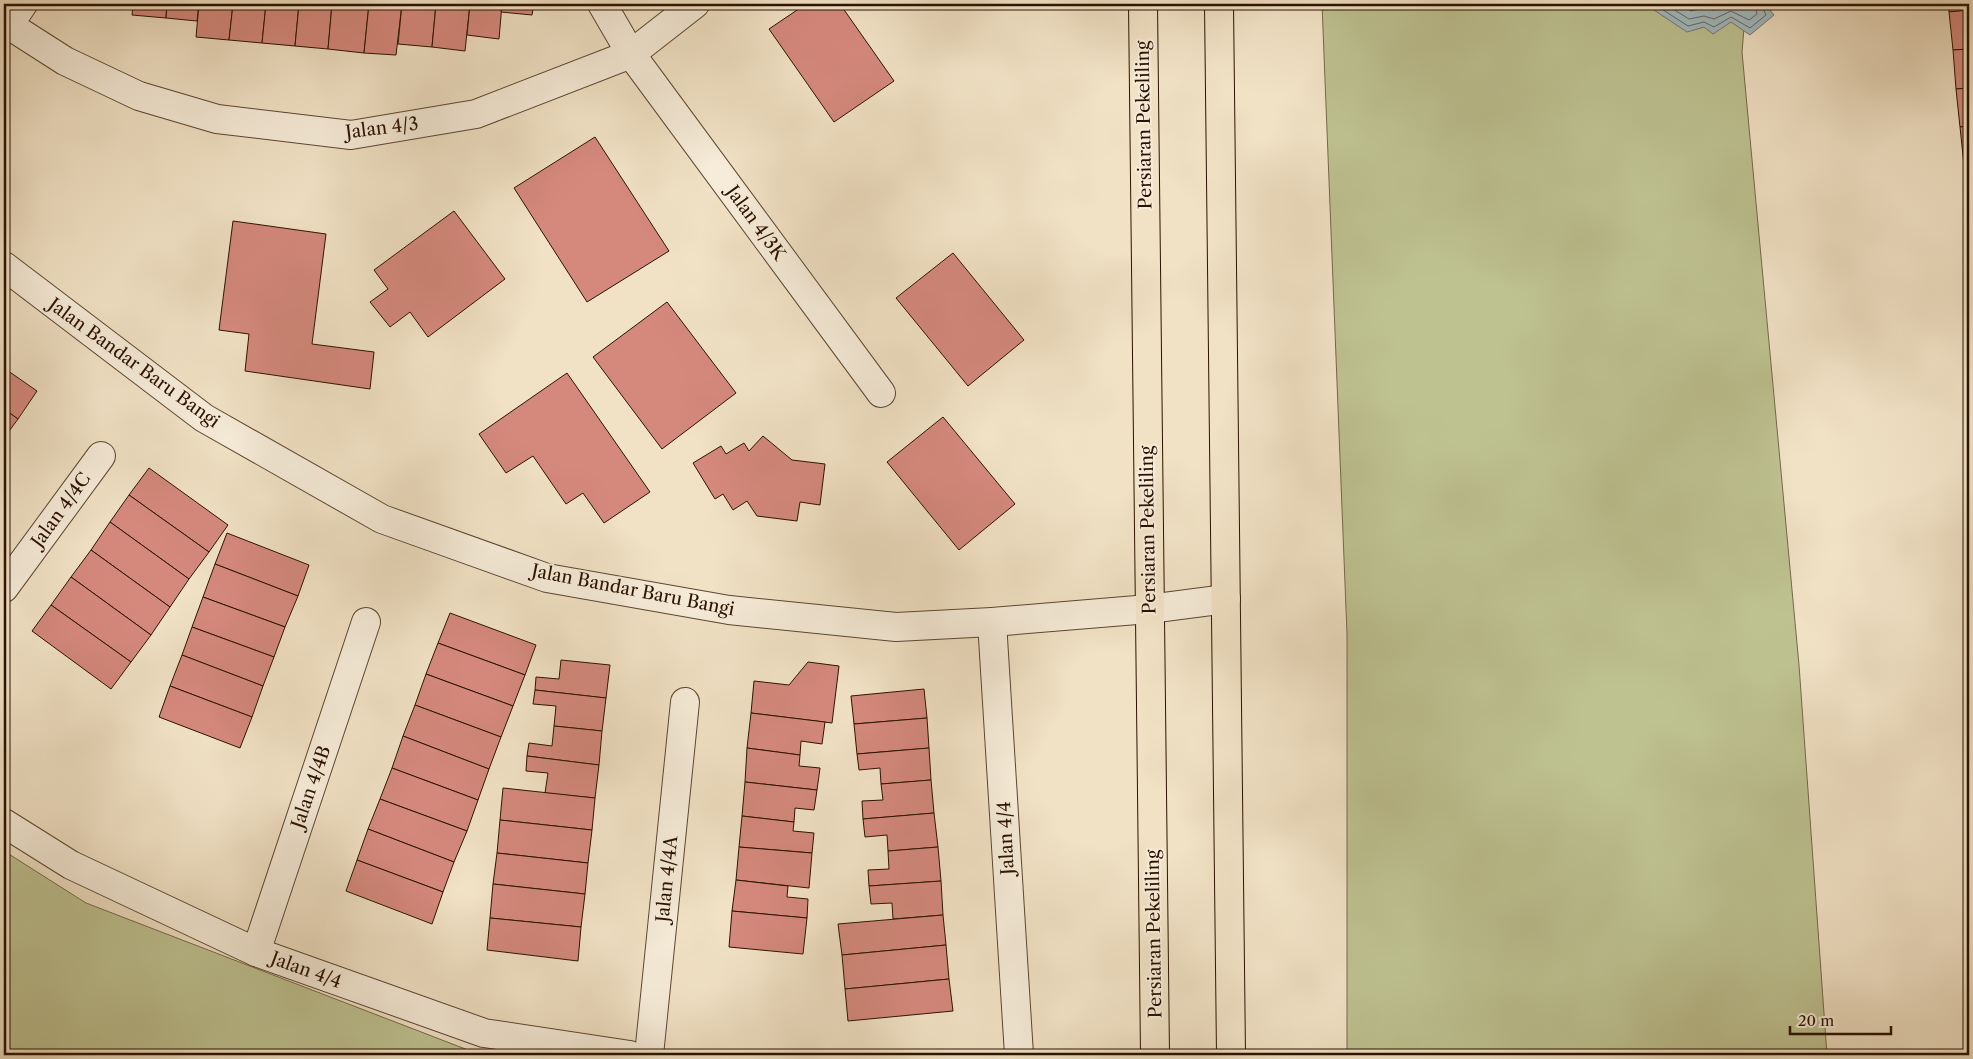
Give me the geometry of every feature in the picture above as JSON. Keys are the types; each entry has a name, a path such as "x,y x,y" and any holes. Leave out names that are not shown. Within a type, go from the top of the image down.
{"main road":[{"name":"Persiaran Pekeliling","path":"1143,4 1155,1055"},
{"path":"1219,4 1231,1055"}],"street":[{"path":"6,24 23,4"},
{"name":"Jalan 4/3K","path":"602,4 631,54 880,393"},
{"name":"Jalan 4/3","path":"6,24 65,61 139,96 217,119 351,135 476,114 631,54 695,4"},
{"name":"Jalan Bandar Baru Bangi","path":"4,266 204,418 391,522 547,578 729,610 896,626 992,622 1226,599"},
{"name":"Jalan 4/4C","path":"4,588 101,456"},
{"name":"Jalan 4/4B","path":"256,952 366,622"},
{"name":"Jalan 4/4","path":"992,622 1019,1055"},
{"name":"Jalan 4/4A","path":"649,1055 685,702"},
{"name":"Jalan 4/4","path":"4,823 71,865 256,952 484,1033 630,1055"}],"green space":[{"path":"1322,4 1746,4 1742,52 1799,665 1827,1055 1347,1055 1347,634"},
{"path":"4,851 86,903 481,1055 4,1055"}],"water":[{"path":"1645,4 1765,4 1774,15 1750,35 1731,22 1713,34 1704,27 1687,32"}],"building":[{"path":"133,4 167,4 166,18 132,15"},
{"path":"167,4 199,4 197,21 166,18"},
{"path":"199,4 233,4 229,40 196,37"},
{"path":"233,4 266,4 262,43 229,40"},
{"path":"266,4 299,4 295,46 262,43"},
{"path":"299,4 332,4 328,49 295,46"},
{"path":"332,4 369,4 364,53 328,49"},
{"path":"369,4 402,4 396,55 364,53"},
{"path":"402,4 436,4 432,47 398,44"},
{"path":"436,4 470,4 465,51 432,47"},
{"path":"470,4 502,4 499,39 467,35"},
{"path":"502,4 534,4 532,15 501,12"},
{"path":"806,4 840,4 894,81 834,122 769,29"},
{"path":"1948,4 1969,4 1969,10 1949,12"},
{"path":"1969,10 1969,49 1953,50 1949,12"},
{"path":"1969,49 1969,88 1956,89 1953,50"},
{"path":"1969,88 1969,126 1960,127 1956,89"},
{"path":"1969,126 1969,165 1964,165 1960,127"},
{"path":"595,137 669,251 587,302 514,188"},
{"path":"1964,165 1969,165 1969,204 1968,204"},
{"path":"454,211 505,279 428,337 410,312 390,327 370,302 388,289 374,270"},
{"path":"233,221 326,234 312,344 374,352 370,389 245,371 249,334 219,330"},
{"path":"953,253 1024,340 968,386 896,298"},
{"path":"667,302 736,393 662,449 593,357"},
{"path":"4,368 37,391 18,419 4,409"},
{"path":"567,373 650,492 604,523 583,493 566,504 533,456 506,473 479,434"},
{"path":"4,409 18,419 4,438"},
{"path":"943,417 1015,504 959,550 887,462"},
{"path":"763,436 792,460 825,464 820,505 800,502 797,521 757,516 747,501 733,510 723,494 715,499 693,463 721,446 726,454 744,443 749,451"},
{"path":"149,468 228,525 209,552 129,495"},
{"path":"129,495 209,552 189,579 110,522"},
{"path":"110,522 189,579 170,607 91,550"},
{"path":"227,533 309,565 298,596 215,564"},
{"path":"91,550 170,607 151,635 71,577"},
{"path":"215,564 298,596 285,627 203,597"},
{"path":"71,577 151,635 131,662 51,605"},
{"path":"203,597 285,627 274,657 192,627"},
{"path":"51,605 131,662 111,689 32,631"},
{"path":"450,613 536,645 525,675 438,643"},
{"path":"192,627 274,657 263,686 182,655"},
{"path":"438,643 525,675 513,706 426,674"},
{"path":"182,655 263,686 252,717 170,686"},
{"path":"561,660 610,665 606,698 535,690 536,677 559,679"},
{"path":"808,662 839,666 832,723 751,713 754,681 789,685"},
{"path":"426,674 513,706 501,737 415,705"},
{"path":"170,686 252,717 240,748 159,717"},
{"path":"924,689 927,718 854,724 851,696"},
{"path":"535,690 606,698 602,731 554,726 556,706 533,704"},
{"path":"415,705 501,737 489,769 403,736"},
{"path":"751,713 825,722 822,744 801,741 800,755 747,748"},
{"path":"927,718 929,748 857,754 854,724"},
{"path":"554,726 602,731 599,765 527,756 529,743 552,746"},
{"path":"403,736 489,769 478,800 392,768"},
{"path":"747,748 800,755 799,766 820,768 817,790 745,782"},
{"path":"929,748 931,780 881,784 880,768 859,770 857,754"},
{"path":"527,756 599,765 595,798 545,793 548,773 526,771"},
{"path":"392,768 478,800 467,831 380,799"},
{"path":"931,780 934,813 863,819 862,801 883,800 881,784"},
{"path":"745,782 817,790 814,810 795,808 794,822 742,816"},
{"path":"503,788 595,798 592,830 500,820"},
{"path":"380,799 467,831 454,862 368,829"},
{"path":"934,813 938,847 888,851 887,835 865,837 863,819"},
{"path":"742,816 794,822 793,831 814,833 812,853 739,847"},
{"path":"500,820 592,830 588,863 497,853"},
{"path":"368,829 454,862 443,892 357,860"},
{"path":"739,847 812,853 809,888 736,880"},
{"path":"938,847 941,881 869,886 868,870 889,869 888,851"},
{"path":"497,853 588,863 585,894 493,884"},
{"path":"357,860 443,892 432,924 346,891"},
{"path":"736,880 788,886 787,897 808,899 807,918 732,911"},
{"path":"941,881 943,915 893,919 892,903 871,904 869,886"},
{"path":"493,884 585,894 581,927 490,918"},
{"path":"732,911 807,918 803,954 729,947"},
{"path":"943,915 946,945 842,955 838,924"},
{"path":"490,918 581,927 578,961 487,950"},
{"path":"946,945 949,979 845,989 842,955"},
{"path":"949,979 953,1011 848,1021 845,989"}]}
